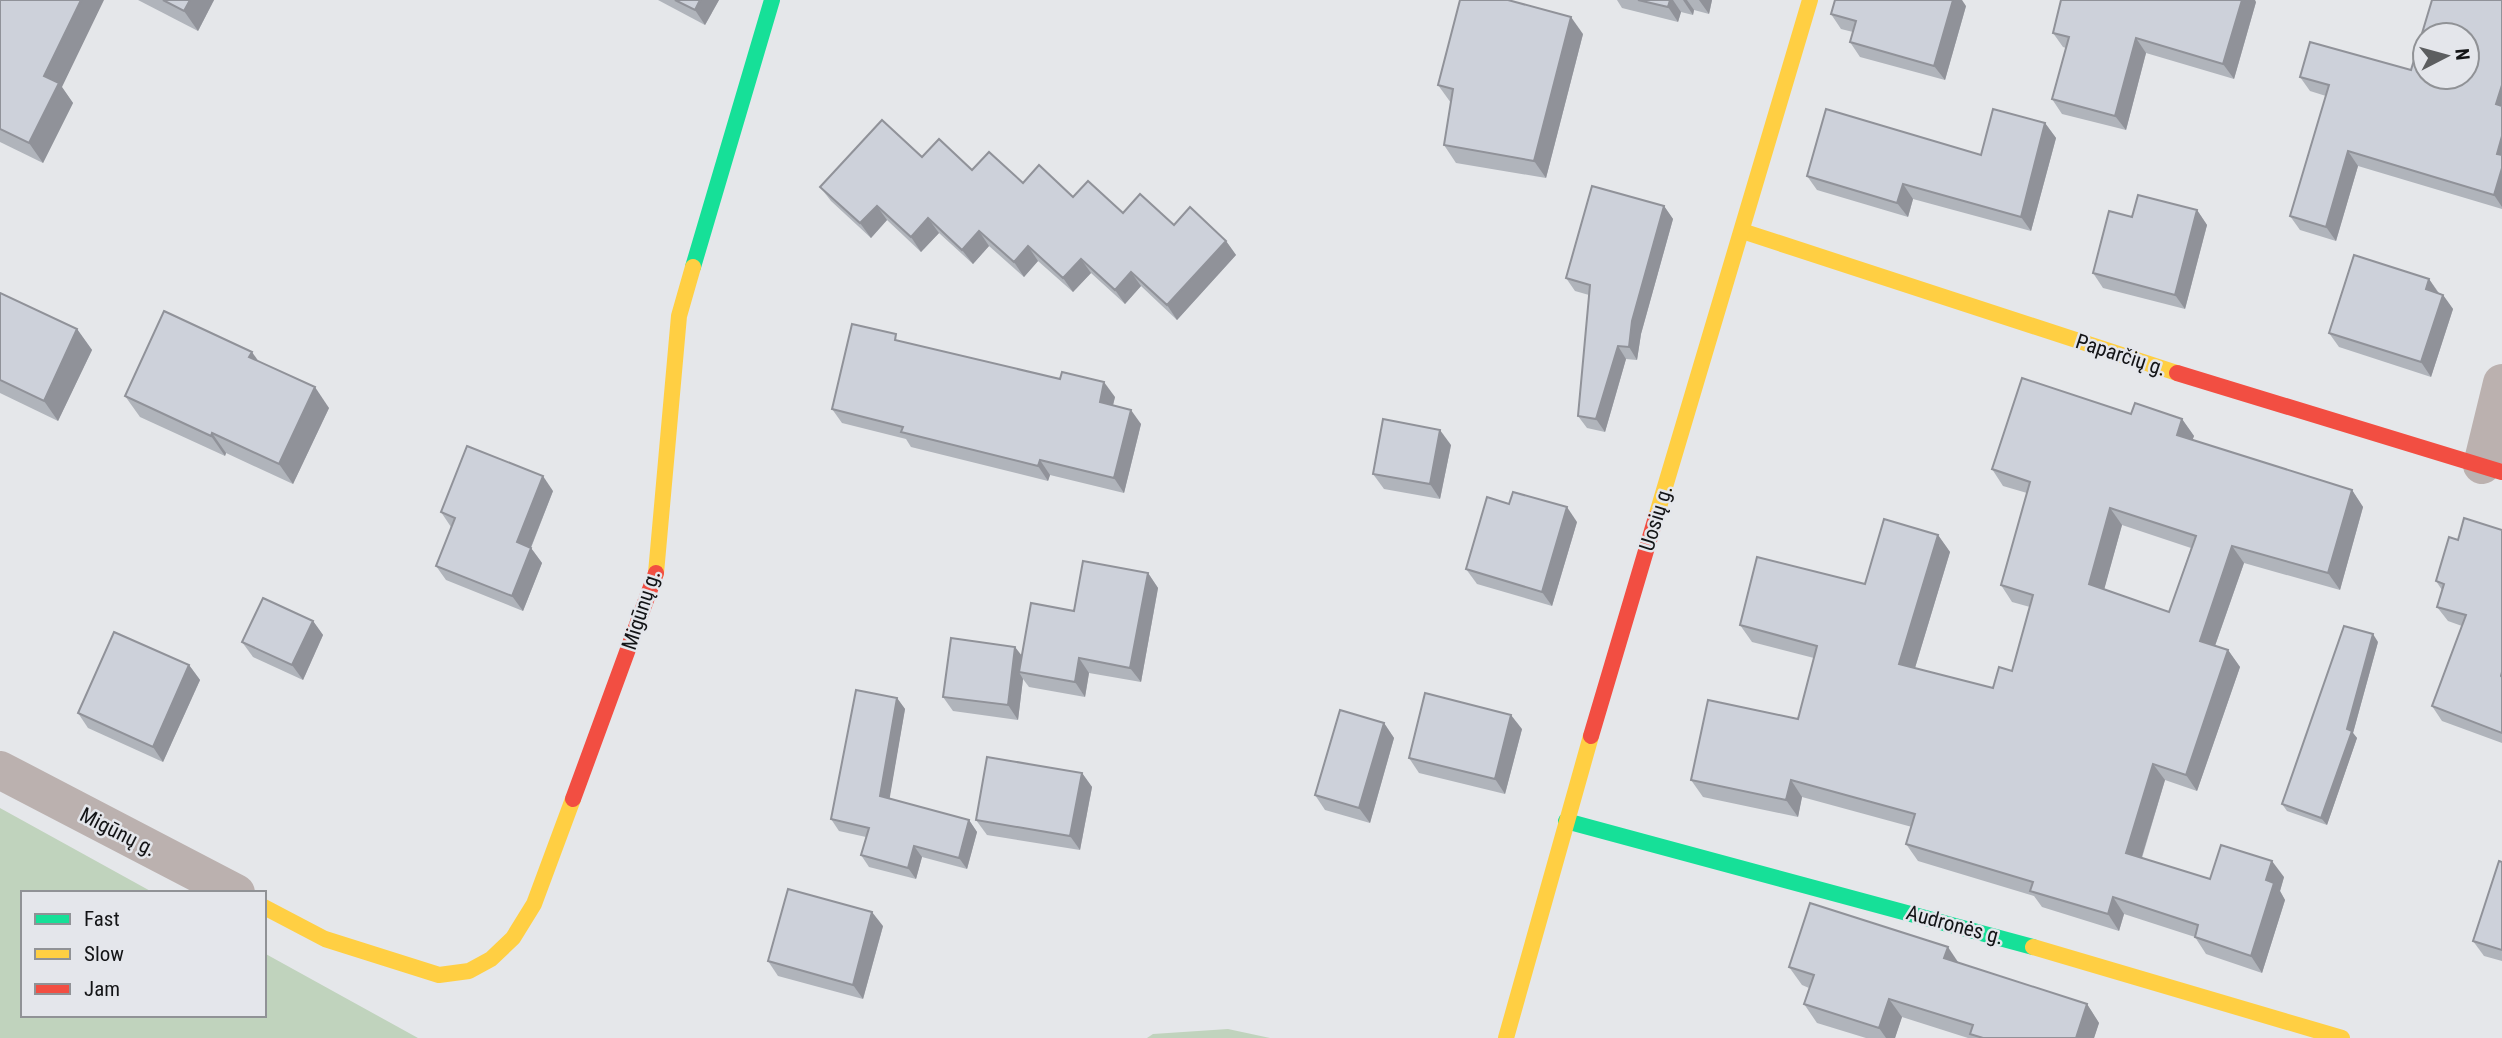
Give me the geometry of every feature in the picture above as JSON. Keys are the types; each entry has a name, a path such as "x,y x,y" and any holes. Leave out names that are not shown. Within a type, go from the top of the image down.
{"street":[{"name":"Migūnų g.","path":"266,908 325,939 439,975 469,971 491,960 513,938 534,904 656,577 679,316 772,0"},
{"name":"Uosių g.","path":"1506,1038 1566,821 1810,0"},
{"name":"Paparčių g.","path":"1742,231 2173,372 2492,468"},
{"path":"2492,468 2502,383"},
{"name":"Migūnų g.","path":"0,771 232,891"},
{"name":"Audronės g.","path":"1566,821 2007,939 2342,1038"}],"green space":[{"path":"0,808 150,891 21,891 21,1017 266,1017 266,954 418,1038 0,1038"},
{"path":"1228,1029 1270,1038 1147,1038 1153,1034"}],"building":[{"path":"0,0 81,0 44,76 59,83 29,143 0,129"},
{"path":"163,0 190,0 184,11"},
{"path":"675,0 700,0 695,10"},
{"path":"1460,0 1508,0 1571,17 1534,161 1444,145 1453,89 1438,85"},
{"path":"1638,0 1670,0 1668,7"},
{"path":"1835,0 1953,0 1934,66 1850,42 1856,21 1831,14"},
{"path":"2061,0 2242,0 2223,64 2136,38 2115,116 2052,99 2069,37 2053,33"},
{"path":"2432,0 2502,0 2502,85 2496,104 2502,106 2502,136 2497,154 2502,155 2502,168 2494,195 2348,151 2326,227 2290,216 2329,85 2300,77 2310,42 2411,70 2411,91 2481,91 2481,21 2426,21"},
{"path":"1826,109 1981,155 1993,109 2045,123 2021,217 1903,184 1897,203 1807,176"},
{"path":"882,120 922,157 939,139 972,170 989,152 1023,183 1039,165 1073,197 1088,181 1123,213 1140,194 1174,225 1190,207 1226,241 1167,305 1131,272 1115,290 1081,259 1063,278 1028,246 1014,262 979,231 962,250 928,218 911,237 877,206 860,223 820,187"},
{"path":"1592,186 1664,206 1632,321 1629,347 1618,346 1596,419 1578,416 1590,285 1566,278"},
{"path":"2138,195 2197,210 2175,295 2093,273 2109,211 2132,217"},
{"path":"2354,255 2429,279 2426,289 2443,295 2421,362 2329,333"},
{"path":"0,293 77,329 44,401 0,380"},
{"path":"164,311 252,352 249,357 315,387 279,464 125,396"},
{"path":"852,324 896,334 895,340 1060,379 1062,372 1104,382 1100,402 1131,410 1114,478 1040,460 1038,466 901,432 903,427 832,409"},
{"path":"2022,378 2131,414 2135,403 2182,419 2177,435 2352,490 2328,573 2232,546 2200,641 2228,650 2186,775 2153,764 2126,853 2210,879 2221,845 2272,861 2266,880 2274,883 2251,956 2195,937 2198,925 2113,897 2108,914 2030,891 2033,882 1906,844 1915,814 1791,780 1786,800 1691,780 1708,700 1798,719 1817,646 1740,625 1757,557 1865,584 1884,519 1938,535 1899,664 1993,688 1999,667 2012,671 2033,595 2001,585 2030,482 1992,469","holes":["2110,508 2196,536 2169,612 2089,584"]},
{"path":"1383,419 1440,430 1430,484 1373,474"},
{"path":"467,446 543,476 517,542 531,548 512,596 436,566 455,518 441,512"},
{"path":"1513,492 1567,507 1542,592 1466,569 1487,497 1509,504"},
{"path":"2464,518 2502,530 2502,733 2432,706 2466,615 2437,607 2444,584 2436,581 2449,537 2458,540"},
{"path":"1083,561 1148,573 1130,668 1079,658 1075,682 1019,672 1031,603 1074,611"},
{"path":"263,598 313,621 292,665 242,642"},
{"path":"2344,626 2373,634 2347,729 2352,731 2321,818 2282,804"},
{"path":"114,632 189,665 153,747 78,713"},
{"path":"951,638 1015,647 1008,705 943,697"},
{"path":"856,690 897,698 880,796 969,820 959,858 914,846 908,868 861,855 869,828 831,819"},
{"path":"1425,693 1511,715 1495,779 1409,758"},
{"path":"1340,710 1384,723 1359,808 1315,795"},
{"path":"987,757 1082,773 1070,836 976,820"},
{"path":"2499,861 2502,862 2502,950 2473,941"},
{"path":"788,889 872,912 853,985 768,961"},
{"path":"1810,903 1948,947 1944,958 2087,1004 2076,1038 1983,1038 1970,1034 1973,1025 1889,999 1879,1028 1804,1004 1814,975 1789,967"}],"traffic: fast":[{"path":"693,267 772,0"},
{"path":"1566,821 2033,947"}],"traffic: slow":[{"path":"1656,517 1810,0"},
{"path":"1742,231 2177,373"},
{"path":"656,573 679,316 693,267"},
{"path":"1506,1038 1591,736"},
{"path":"266,908 325,939 439,975 469,971 491,959 513,938 534,904 573,799"},
{"path":"2033,947 2342,1038"}],"traffic: jam":[{"path":"2177,373 2502,472"},
{"path":"1591,736 1656,517"},
{"path":"573,799 656,573"}]}
